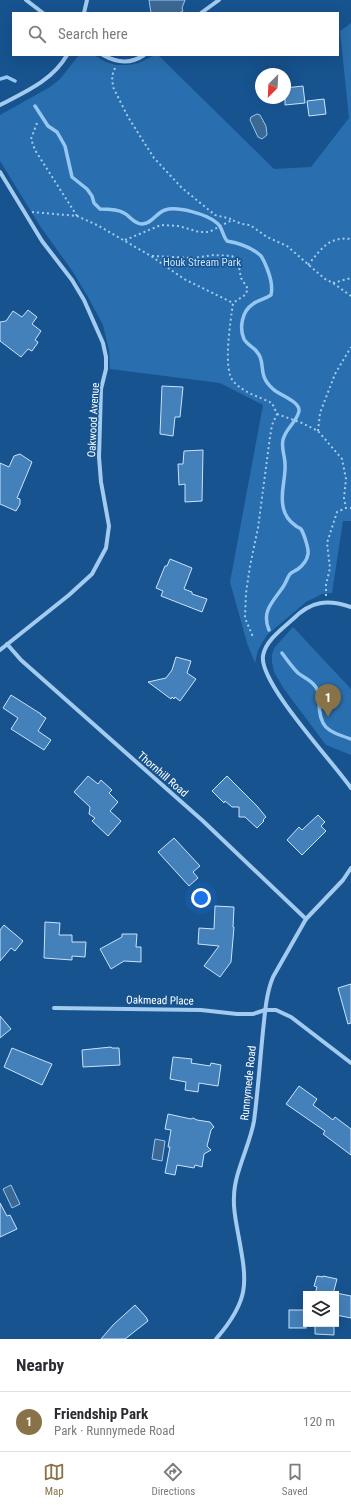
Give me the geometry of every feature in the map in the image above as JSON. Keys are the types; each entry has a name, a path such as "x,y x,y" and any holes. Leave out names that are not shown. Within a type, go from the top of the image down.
{"street":[{"path":"26,0 42,12"},
{"path":"84,12 87,0"},
{"path":"202,12 220,0"},
{"path":"0,105 34,87 52,74 66,56"},
{"path":"105,56 119,61 131,61 142,56"},
{"name":"Oakwood Avenue","path":"0,172 42,241 72,280 84,300 103,343 106,357 106,369 101,389 99,457 101,482 109,526 106,548 92,574 81,585 0,650"},
{"path":"351,607 326,602 311,605 300,612 273,638 263,654 265,670 275,689 351,788"},
{"name":"Thornhill Road","path":"7,644 21,660 203,821 306,919"},
{"name":"Runnymede Road","path":"216,1339 236,1313 241,1302 244,1285 244,1270 234,1209 234,1195 254,1122 265,1010 273,977 306,919 343,880 351,868"},
{"name":"Oakmead Place","path":"54,1008 201,1010 238,1014 253,1014 265,1010"},
{"path":"265,1010 276,1010 291,1017 351,1063"}],"path":[{"path":"119,61 112,76 113,87 128,117 154,158 182,188 215,215 242,224 250,225 267,237 287,246 325,279 349,293 351,296"},
{"path":"37,122 31,139 35,150 77,216"},
{"path":"24,211 77,216 125,240 151,256 184,280 233,303"},
{"path":"125,240 161,225 179,226 199,232 209,232 232,220"},
{"path":"308,265 321,248 338,238 351,239"},
{"path":"151,256 194,258 214,255 232,256 238,262 240,278 248,289 245,295 233,303 229,338 229,375 234,382 252,395 272,403 277,414 302,423 318,431 342,459 346,479 344,498 346,508"},
{"path":"333,283 351,278"},
{"path":"318,431 320,413 334,374 351,347"},
{"path":"253,637 246,618 246,592 258,528 272,425 277,414"},
{"path":"326,602 326,584 330,568 327,543 337,512 346,508 351,508"}],"green space":[{"name":"Houk Stream Park","path":"351,23 351,521 343,521 332,593 322,594 306,602 267,635 258,650 255,663 247,643 230,582 263,405 220,383 110,369 109,350 103,325 73,272 40,226 0,161 0,115 50,87 60,79 78,56 95,56 116,65 128,65 139,63 153,56 159,56 274,169 311,167 349,118 340,31"},
{"path":"293,627 351,689 351,755 326,745 284,689 274,672 272,654 275,647"}],"shaded area":[{"path":"149,0 185,0 182,8 183,11 181,12 151,12"},
{"path":"257,114 260,115 266,126 267,135 262,139 258,137 250,120 251,117"},
{"path":"155,1139 165,1141 162,1161 152,1159"},
{"path":"11,1185 20,1204 12,1208 3,1189"}],"building":[{"path":"303,86 305,103 285,105 291,104 291,87"},
{"path":"324,99 326,114 309,116 307,101"},
{"path":"28,310 37,317 32,324 41,331 35,340 38,342 32,351 28,349 21,357 0,341 0,322 6,321 13,311 22,317"},
{"path":"162,386 183,387 180,417 175,417 173,436 160,434"},
{"path":"203,450 202,501 185,502 185,484 179,485 178,464 183,464 184,451"},
{"path":"20,454 32,462 17,498 20,499 20,504 16,511 0,504 0,463 9,467 14,456"},
{"path":"170,559 192,568 184,589 192,592 192,594 207,599 202,612 161,596 163,591 156,588 165,566 167,566"},
{"path":"176,657 191,661 187,673 196,679 180,701 175,697 174,699 172,697 171,699 148,682 166,678 172,670"},
{"path":"11,695 46,718 38,731 51,740 44,750 11,729 18,718 3,708"},
{"path":"88,776 98,784 101,780 112,790 109,793 118,802 110,811 121,821 108,836 92,821 95,818 89,814 90,807 74,792"},
{"path":"227,776 266,817 257,828 245,817 239,817 239,807 232,807 225,801 224,803 212,791"},
{"path":"318,815 325,822 321,826 326,831 302,855 287,840 299,827 302,830"},
{"path":"174,838 200,866 193,872 198,878 189,886 158,852"},
{"path":"215,906 234,907 231,962 220,977 204,966 219,946 198,944 199,928 214,929"},
{"path":"45,922 60,923 59,935 72,935 72,942 86,942 85,957 72,956 72,960 44,958"},
{"path":"4,925 23,941 15,951 11,948 0,961 0,930"},
{"path":"122,934 137,934 136,947 141,947 141,962 124,961 111,969 100,949 122,937"},
{"path":"351,984 351,1023 348,1024 338,988"},
{"path":"0,1016 11,1029 0,1038"},
{"path":"111,1047 119,1048 120,1065 83,1067 82,1050"},
{"path":"12,1048 52,1064 42,1085 4,1067"},
{"path":"173,1057 192,1059 191,1063 210,1066 211,1063 221,1065 218,1086 199,1083 198,1092 185,1090 186,1082 170,1079"},
{"path":"299,1086 317,1099 313,1105 333,1120 335,1117 351,1129 351,1155 323,1134 325,1131 286,1104"},
{"path":"168,1114 210,1122 214,1127 211,1130 207,1146 211,1150 204,1154 202,1167 195,1165 194,1168 177,1165 175,1175 165,1173 170,1147 168,1147 171,1130 165,1129"},
{"path":"0,1203 7,1216 10,1215 17,1229 0,1237"},
{"path":"317,1276 337,1279 334,1291 316,1291 317,1287 314,1286"},
{"path":"339,1294 351,1296 351,1318 339,1316"},
{"path":"135,1305 148,1321 125,1339 101,1339 113,1325"},
{"path":"289,1310 303,1310 303,1327 306,1328 289,1328"},
{"path":"315,1327 334,1327 334,1335 315,1334"}],"waterway":[{"path":"0,79 7,77 15,81"},
{"path":"35,106 48,126 57,132 65,146 72,177 87,189 92,196 94,203 100,209 122,212 139,224 145,224 162,211 170,209 184,210 199,214 217,223 227,241 240,244 253,250 261,256 265,263 271,283 271,295 255,303 246,311 242,320 242,335 245,341 256,350 260,356 263,374 268,384 273,389 293,401 298,407 298,415 286,432 283,440 282,446 285,469 282,501 284,512 287,517 293,524 301,529 308,552 304,563 290,574 269,607 266,617 269,630"},
{"path":"282,653 298,673 311,682 318,691 319,710 323,723 326,727 330,731 351,739"}],"place":[{"name":"Friendship Park","path":"328,717"}]}
